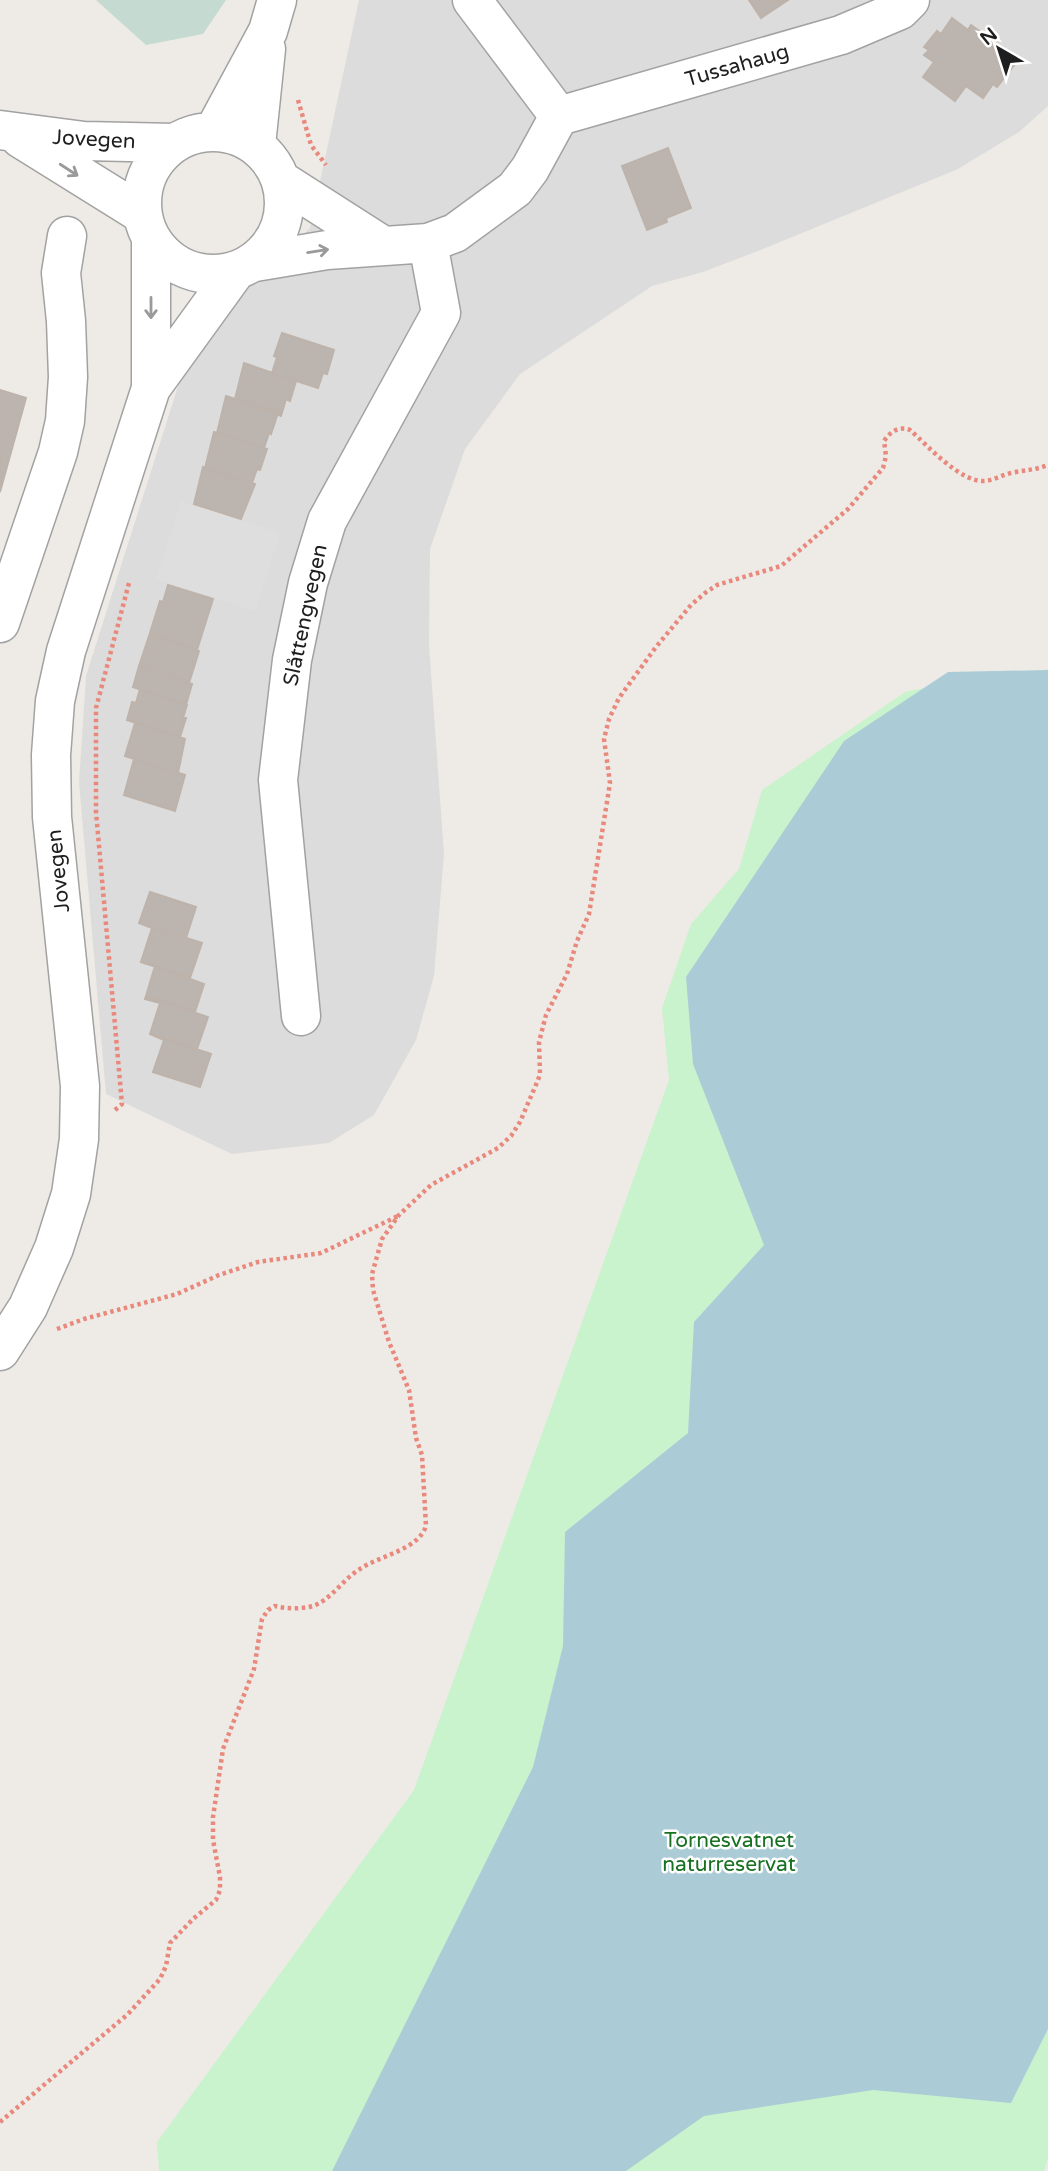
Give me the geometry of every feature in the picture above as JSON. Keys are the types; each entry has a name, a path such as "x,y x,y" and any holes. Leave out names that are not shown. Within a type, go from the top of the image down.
{"street":[{"path":"245,267 271,246 282,225 286,203 282,181 272,161 256,145 236,135 214,131 194,134 175,142 159,156 148,173 142,193 147,227 167,258 188,271 211,275 327,250 428,243 455,233 514,189 530,169 559,116 472,0"},
{"name":"Tussahaug","path":"559,116 841,35 900,10 910,0"},
{"path":"214,131 273,15"},
{"path":"256,145 273,15"},
{"name":"Jovegen","path":"6,131 84,141 175,142"},
{"name":"Jovegen","path":"6,131 147,227 151,388 66,651 55,701 51,755 52,817 80,1086 79,1139 71,1194 54,1248 28,1307 7,1341"},
{"path":"282,181 382,246"},
{"path":"0,623 6,584 58,452 65,421 68,377 61,273 67,236"},
{"name":"Slåttengvegen","path":"301,1016 278,780 292,660 308,583 327,521 441,313 428,243"},
{"name":"Jovegen","path":"151,388 245,267"}],"path":[{"path":"296,94 311,145 331,172"},
{"path":"0,2122 128,2014 160,1979 166,1966 170,1943 216,1900 220,1890 220,1877 213,1840 213,1817 223,1749 254,1669 262,1619 268,1610 275,1606 286,1609 313,1605 324,1600 357,1570 384,1555 415,1544 423,1536 426,1526 422,1455 416,1438 409,1390 389,1342 373,1290 372,1274 377,1252 382,1239 399,1215 431,1185 498,1148 520,1122 540,1074 539,1042 546,1015 567,974 589,914 610,783 604,738 619,698 691,605 717,585 770,570 788,561 848,509 883,468 886,456 884,441 897,429 910,430 962,475 975,480 987,481 1048,465"},
{"path":"79,1139 122,1104 96,812 96,708 132,572"},
{"path":"7,1341 35,1337 84,1319 177,1294 219,1275 258,1262 321,1253 399,1215"}],"shaded area":[{"path":"359,0 1048,0 1048,106 1019,132 958,169 703,272 652,286 520,374 465,449 430,549 429,644 444,854 434,976 416,1040 374,1115 329,1143 232,1154 106,1094 79,782 86,676 180,380 213,322 310,228"},
{"path":"181,501 280,533 255,611 156,579"}],"green space":[{"path":"96,0 226,0 203,34 146,45"},
{"name":"Tornesvatnet naturreservat","path":"1048,669 1048,2158 1044,2171 159,2171 157,2142 414,1790 669,1080 662,1008 691,924 739,869 762,790 905,692 979,677 1027,675"}],"water":[{"name":"Tornesvatnet naturreservat","path":"1048,670 1048,2029 1011,2103 873,2090 704,2116 626,2171 332,2171 533,1767 563,1646 565,1532 688,1433 694,1322 764,1245 693,1064 686,977 844,741 948,672"}],"building":[{"path":"749,0 788,0 761,18"},
{"path":"952,18 968,30 971,25 996,43 993,48 1015,64 997,87 993,84 983,98 966,86 955,101 923,77 934,62 924,55 929,50 924,47 937,31 941,34"},
{"path":"668,148 691,208 666,218 667,222 647,230 622,166"},
{"path":"282,333 334,350 327,374 323,373 318,388 272,373 277,357 274,356"},
{"path":"244,363 296,381 290,401 286,399 281,416 235,399"},
{"path":"0,390 26,398 0,492"},
{"path":"226,396 278,413 264,448 217,433"},
{"path":"214,432 267,449 252,483 205,468"},
{"path":"203,467 255,484 241,519 194,504"},
{"path":"168,585 213,599 197,650 150,633"},
{"path":"150,633 199,651 189,683 139,666"},
{"path":"139,666 192,684 186,705 133,687"},
{"path":"140,689 187,705 180,737 127,720 132,702 136,703"},
{"path":"135,723 185,739 178,773 125,756"},
{"path":"134,759 185,775 175,811 124,795"},
{"path":"150,892 196,907 186,938 139,923"},
{"path":"139,923 202,943 190,978 141,962 152,928"},
{"path":"155,966 204,984 195,1012 146,996"},
{"path":"146,996 208,1017 197,1049 150,1034 160,1003 145,999"},
{"path":"150,1034 211,1054 200,1087 153,1072 164,1040"}]}
